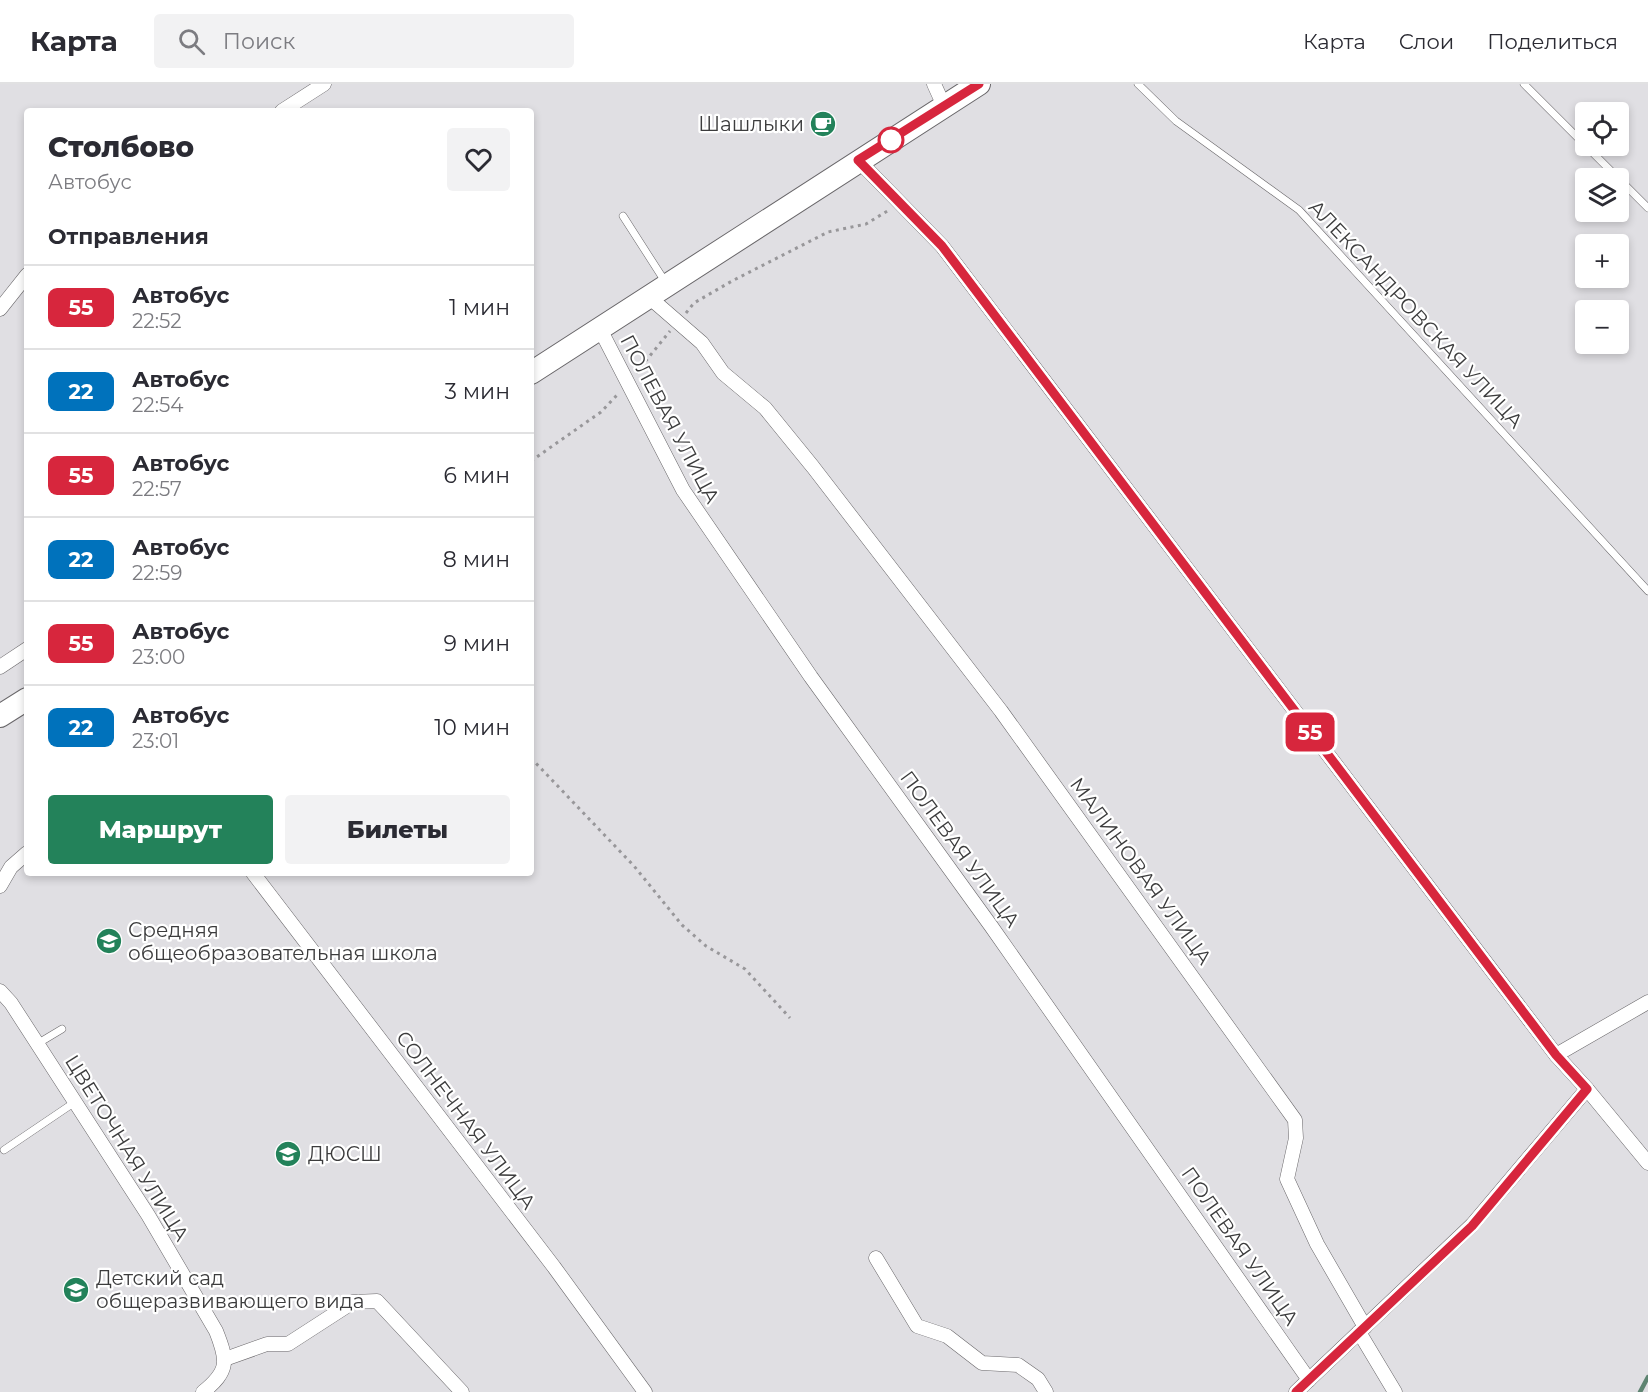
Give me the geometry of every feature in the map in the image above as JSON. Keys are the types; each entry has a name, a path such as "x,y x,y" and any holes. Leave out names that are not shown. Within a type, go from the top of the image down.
{"highway":[{"path":"534,371 979,84"},
{"path":"0,716 24,701"}],"street":[{"path":"287,108 324,84"},
{"path":"934,84 944,106"},
{"path":"858,160 942,246 1556,1055 1648,1163"},
{"path":"0,309 24,278"},
{"name":"МАЛИНОВАЯ УЛИЦА","path":"658,291 677,322 702,343 723,373 765,408 1002,711 1295,1120 1296,1138 1287,1179 1317,1244 1395,1392"},
{"name":"ПОЛЕВАЯ УЛИЦА","path":"600,329 689,500 811,677 1232,1267 1309,1380"},
{"path":"0,668 24,651"},
{"path":"0,886 11,867 24,856"},
{"name":"СОЛНЕЧНАЯ УЛИЦА","path":"255,876 540,1249 645,1392"},
{"name":"ЦВЕТОЧНАЯ УЛИЦА","path":"0,991 38,1044 184,1275 216,1331 225,1359"},
{"path":"1556,1055 1648,1002"},
{"path":"1296,1392 1472,1226 1587,1089"},
{"path":"876,1258 917,1326 946,1336 981,1363 1018,1365 1038,1379 1046,1392"},
{"path":"203,1392 219,1379 225,1366 225,1359 267,1344 288,1344 353,1302 377,1301 462,1392"}],"lane":[{"name":"АЛЕКСАНДРОВСКАЯ УЛИЦА","path":"1139,84 1176,121 1299,210 1648,591"},
{"path":"1524,84 1648,208"},
{"path":"623,216 658,291"},
{"path":"38,1044 62,1029"},
{"path":"4,1150 75,1102"}],"path":[{"path":"534,459 601,412 694,303 828,232 867,224 902,204"},
{"path":"534,761 634,866 682,925 705,946 745,969 790,1018"}],"waterway":[{"path":"1640,1392 1648,1377"}],"bus line":[{"name":"55","path":"979,84 858,160 942,246 1556,1055 1587,1089 1472,1226 1296,1392"}],"place":[{"name":"Шашлыки","path":"823,124"},
{"name":"Средняя общеобразовательная школа","path":"109,941"},
{"name":"ДЮСШ","path":"288,1154"},
{"name":"Детский сад общеразвивающего вида","path":"76,1290"}]}
